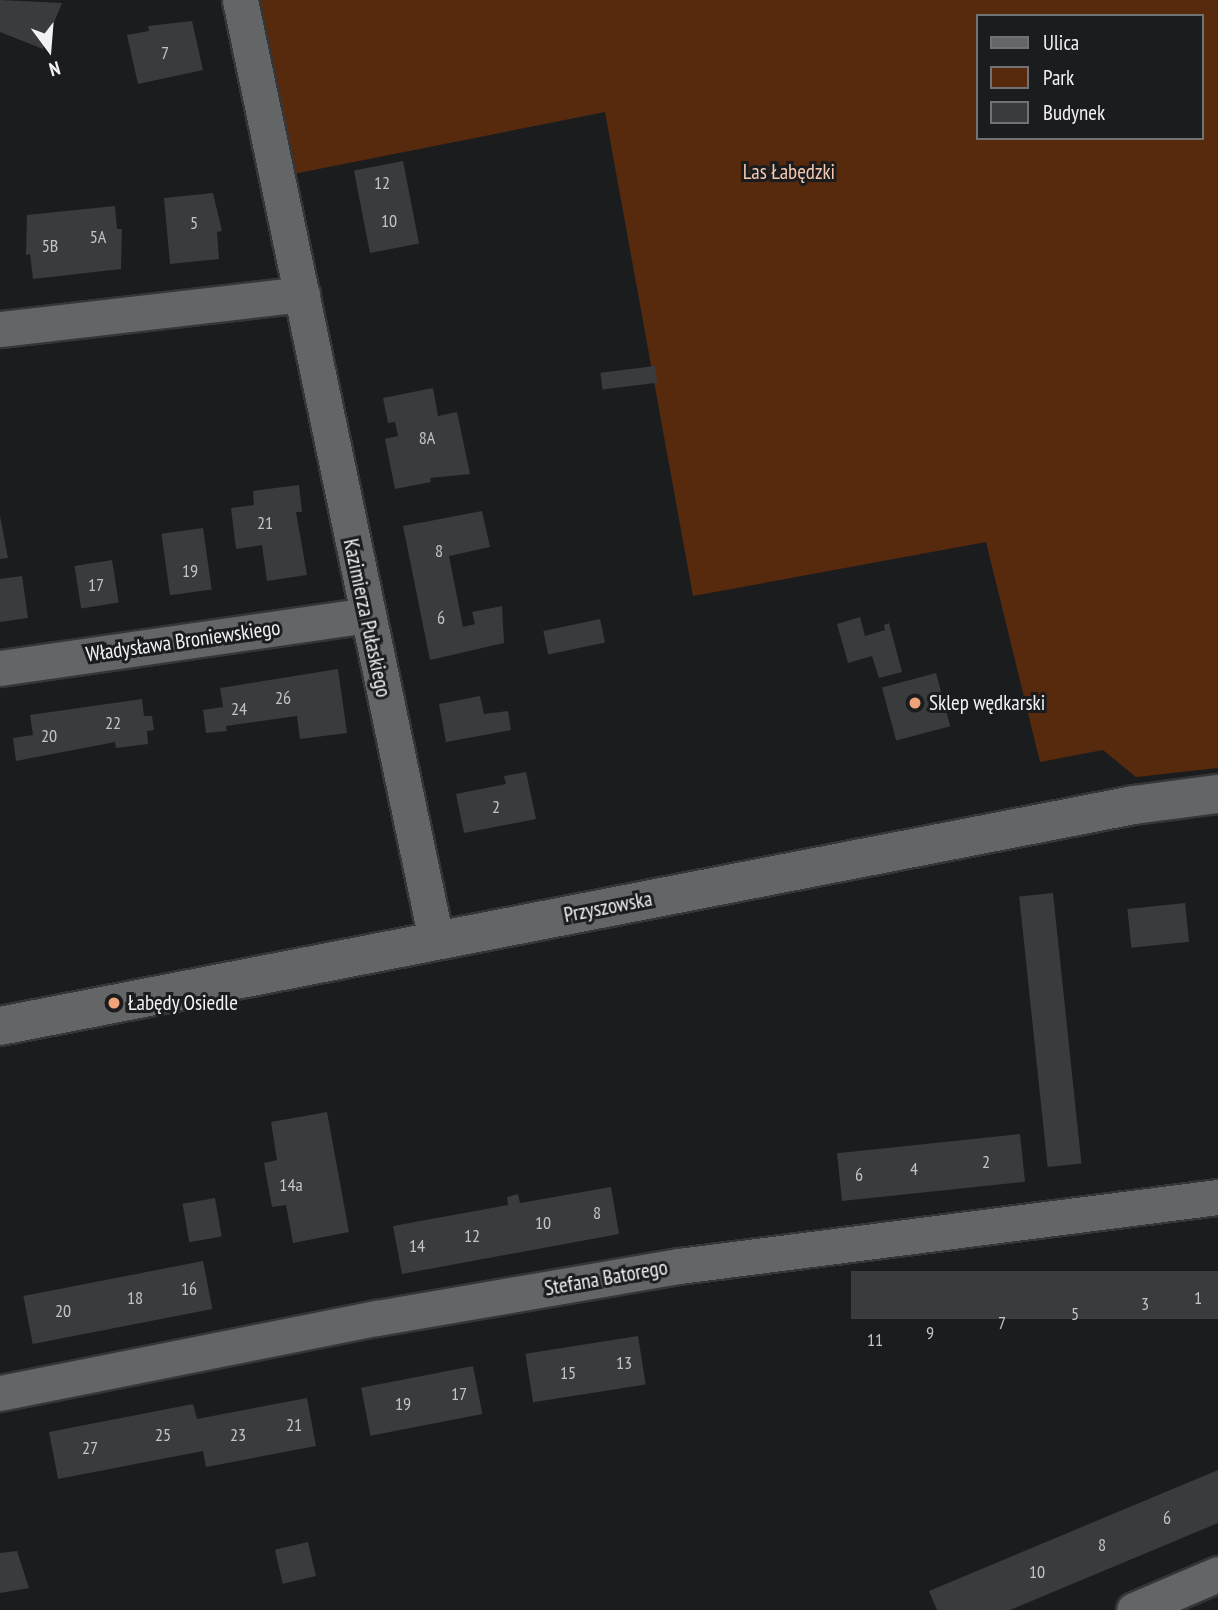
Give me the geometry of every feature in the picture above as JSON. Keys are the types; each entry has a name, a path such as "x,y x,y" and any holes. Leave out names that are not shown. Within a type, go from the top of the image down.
{"street":[{"name":"Kazimierza Pułaskiego","path":"240,0 366,615 436,940"},
{"path":"0,329 302,294"},
{"name":"Władysława Broniewskiego","path":"0,668 366,615"},
{"name":"Przyszowska","path":"0,1026 1134,805 1218,794"},
{"name":"Stefana Batorego","path":"0,1393 377,1318 680,1266 1218,1197"},
{"path":"1134,1610 1218,1574"}],"green space":[{"name":"Las Łabędzki","path":"223,0 1218,0 1218,768 1136,777 1103,750 1040,762 986,542 693,596 605,112 258,181"}],"building":[{"path":"0,0 62,3 43,49 0,32"},
{"path":"192,21 203,70 138,84 127,35 149,31 148,26"},
{"path":"403,161 419,243 370,253 354,171"},
{"path":"213,193 222,231 217,232 219,259 170,264 164,198"},
{"path":"115,206 117,229 122,229 121,269 33,279 30,254 26,255 27,215"},
{"path":"655,366 657,383 602,390 600,373"},
{"path":"433,388 438,416 457,412 470,474 430,478 431,482 395,489 385,439 398,436 395,422 388,423 383,398"},
{"path":"299,485 302,512 296,512 307,575 267,581 262,545 236,549 231,508 254,505 253,491"},
{"path":"482,511 490,547 449,556 463,627 475,624 472,612 502,606 504,643 430,660 403,526"},
{"path":"0,516 8,558 0,559"},
{"path":"203,528 212,589 170,595 161,534"},
{"path":"112,560 119,602 81,608 74,566"},
{"path":"22,576 28,618 0,622 0,579"},
{"path":"860,617 865,636 885,630 884,625 889,623 902,672 879,678 872,656 848,663 837,624"},
{"path":"600,619 605,642 548,655 543,631"},
{"path":"338,669 347,733 300,739 297,716 226,726 227,731 206,733 203,710 223,707 220,688"},
{"path":"936,673 950,726 896,741 882,687"},
{"path":"480,696 484,714 508,711 511,730 446,742 439,704"},
{"path":"142,699 144,716 152,716 154,730 147,731 148,744 116,748 115,742 16,761 13,738 33,735 30,715"},
{"path":"526,772 536,819 464,833 456,794 506,784 504,776"},
{"path":"1053,893 1081,1164 1048,1167 1019,897"},
{"path":"1185,903 1189,942 1131,948 1127,909"},
{"path":"327,1112 349,1232 293,1243 286,1205 272,1207 264,1163 277,1160 271,1122"},
{"path":"1020,1134 1025,1182 842,1201 837,1153"},
{"path":"611,1187 619,1234 402,1274 393,1226 508,1205 507,1197 518,1194 520,1203"},
{"path":"215,1198 222,1236 189,1242 183,1204"},
{"path":"203,1261 212,1309 33,1344 23,1296"},
{"path":"851,1271 1218,1271 1218,1319 851,1319"},
{"path":"638,1336 646,1384 533,1402 525,1354"},
{"path":"473,1366 482,1414 370,1436 361,1388"},
{"path":"307,1398 316,1446 206,1467 203,1451 58,1479 49,1432 193,1404 197,1419"},
{"path":"1218,1470 1218,1523 1010,1610 937,1610 929,1591"},
{"path":"308,1542 316,1576 283,1584 275,1550"},
{"path":"17,1551 29,1588 0,1593 0,1553"}],"place":[{"name":"Sklep wędkarski","path":"915,703"},
{"name":"Łabędy Osiedle","path":"114,1003"}]}
